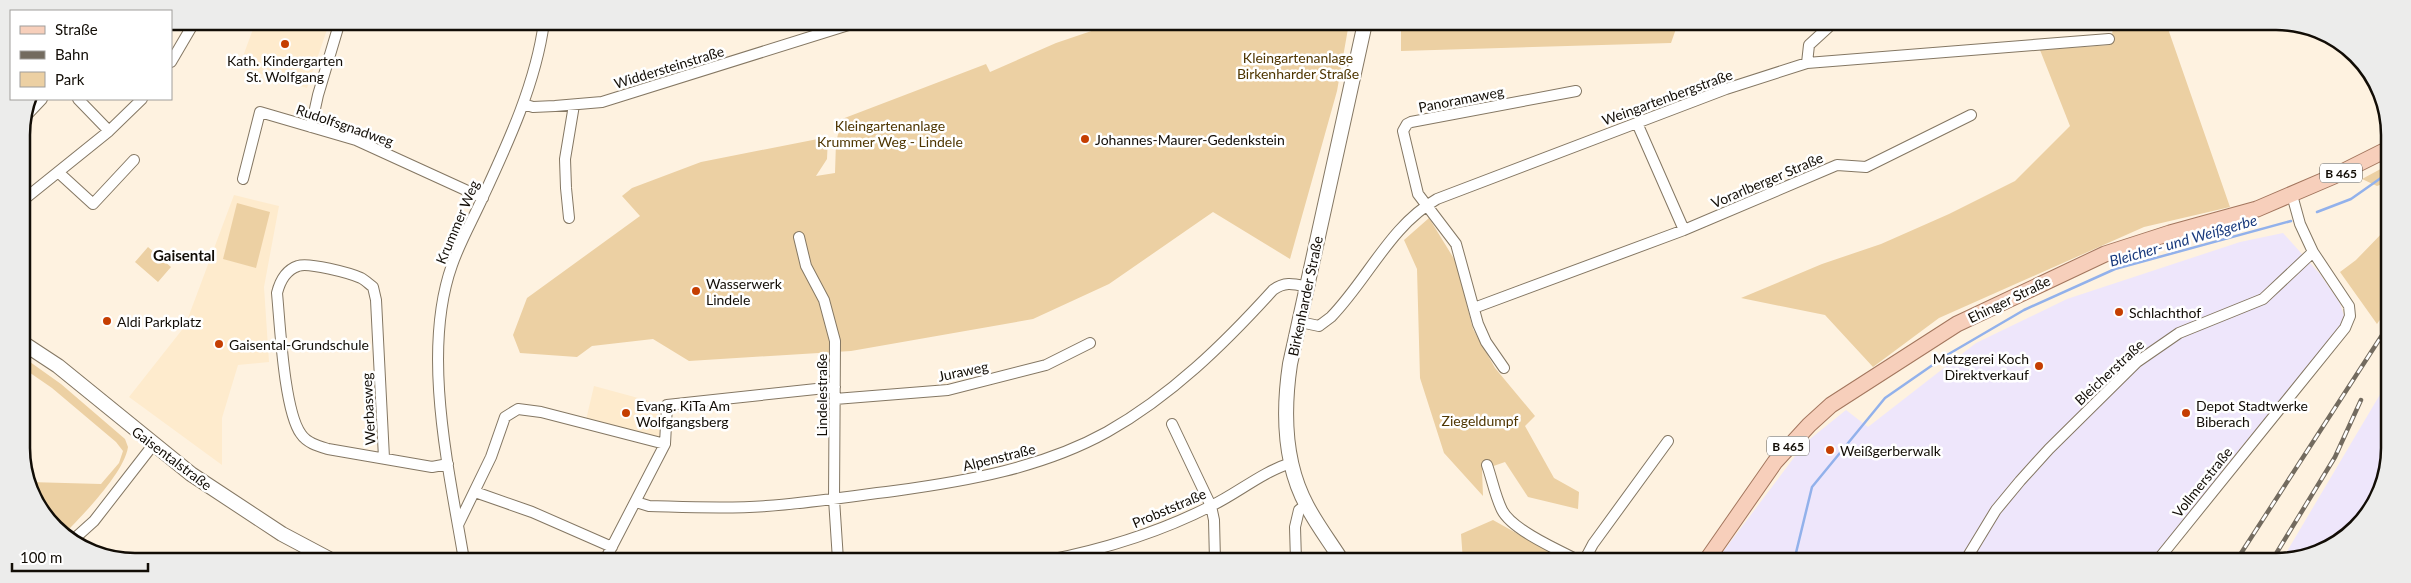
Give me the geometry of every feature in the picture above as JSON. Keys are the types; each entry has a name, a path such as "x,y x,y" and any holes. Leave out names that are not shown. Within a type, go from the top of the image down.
{"main road":[{"name":"Birkenharder Straße","path":"1337,553 1306,505 1291,463 1284,412 1290,364 1363,30"},
{"name":"Ehinger Straße","path":"1712,553 1779,457 1809,425 1831,405 1949,328 2105,254 2170,233 2233,217 2292,195 2381,152"},
{"name":"Gaisentalstraße","path":"30,348 58,366 153,445 227,498 282,534 318,553"}],"street":[{"path":"172,60 190,30"},
{"path":"311,126 318,95 338,30"},
{"name":"Krummer Weg","path":"463,553 448,464 439,381 440,317 452,265 523,104 534,69 542,30"},
{"name":"Widdersteinstraße","path":"523,104 533,107 602,102 832,30"},
{"path":"1807,63 1809,45 1825,30"},
{"name":"Weingartenbergstraße","path":"1300,322 1319,326 1331,317 1392,238 1415,213 1437,199 1726,89 1807,63 2109,39"},
{"name":"Panoramaweg","path":"1426,206 1418,194 1402,135 1407,124 1576,91"},
{"path":"79,100 109,131"},
{"path":"30,195 109,131 141,100"},
{"path":"570,218 566,188 566,159 574,105"},
{"name":"Rudolfsgnadweg","path":"243,179 260,112 356,140 483,198"},
{"name":"Vorarlberger Straße","path":"1474,308 1684,230 1837,165 1866,167 1972,115"},
{"path":"1638,122 1684,230"},
{"path":"58,172 92,204 134,160"},
{"name":"Vollmerstraße","path":"2163,553 2345,328 2350,316 2349,306 2313,252 2300,224 2292,195"},
{"path":"1426,206 1456,244 1478,324 1486,342 1504,368"},
{"name":"Lindelestraße","path":"799,237 806,266 824,300 835,340 834,499 838,553"},
{"name":"Bleicherstraße","path":"1970,553 1996,510 2020,481 2049,449 2137,362 2179,333 2263,299 2313,252"},
{"name":"Werbasweg","path":"384,458 376,300 373,287 361,278 309,265 299,265 287,272 280,282 277,293 284,363 294,423 302,436 314,445 328,449 432,467 448,464"},
{"name":"Alpenstraße","path":"636,502 649,506 765,506 834,499 988,476 1046,459 1107,432 1135,414 1188,374 1227,340 1273,290 1280,285 1289,283 1308,287"},
{"name":"Juraweg","path":"835,399 948,390 1046,365 1090,343"},
{"path":"609,553 665,444 667,405 835,387"},
{"path":"458,525 475,492 505,417 518,410 541,412 665,444"},
{"path":"1172,424 1211,506 1214,520 1215,553"},
{"path":"1588,553 1668,441"},
{"path":"78,536 94,521 153,445"},
{"name":"Probststraße","path":"1079,553 1113,545 1156,530 1211,506 1282,466 1291,463"},
{"path":"1487,465 1503,511 1542,542 1564,553"},
{"path":"475,492 532,512 612,547"},
{"path":"1296,553 1295,527 1299,510 1306,505"}],"shaded area":[{"name":"Kath. Kindergarten St. Wolfgang","path":"253,30 327,30 307,88 239,67"},
{"name":"Gaisental-Grundschule","path":"234,195 279,206 264,287 269,362 238,365 222,418 222,465 129,397 185,326"},
{"path":"2283,233 2320,274 2340,303 2344,316 2341,325 2225,467 2160,553 1722,553 1805,443 1846,410 1868,427 1976,343 2067,299 2240,242"},
{"name":"Evang. KiTa Am Wolfgangsberg","path":"594,386 664,405 662,441 586,420"},
{"path":"2381,393 2380,462 2373,488 2367,501 2350,522 2335,535 2316,545 2286,553"}],"green space":[{"path":"1094,30 1348,30 1337,91 1290,259 1213,212 1109,284 1033,319 851,351 689,361 653,339 592,346 577,357 520,353 513,335 527,298 640,216 622,196 632,188 701,162 828,137 827,159 816,176 835,173 836,142 842,119 986,64 990,72 1056,43"},
{"path":"1401,30 1676,30 1671,43 1401,51"},
{"path":"2113,30 2168,30 2230,207 2144,227 1939,318 1873,367 1825,315 1741,298 1822,264 1881,244 1949,214 2015,181 2070,126 2040,50 2110,45"},
{"path":"2381,169 2381,185 2377,186 2362,179"},
{"path":"237,203 270,212 256,268 223,259"},
{"name":"Ziegeldumpf","path":"1429,218 1456,262 1473,329 1495,368 1535,416 1525,426 1554,478 1579,492 1578,509 1528,497 1505,462 1482,470 1483,496 1444,453 1420,378 1417,269 1404,240"},
{"path":"2381,234 2381,318 2377,324 2340,272 2356,260"},
{"path":"148,247 171,267 158,282 135,262"},
{"path":"30,362 61,384 125,439 128,447 119,469 111,481 92,505 69,529 48,507 36,482 101,484 119,463 123,451 116,442 52,388 30,373"},
{"path":"1493,520 1552,553 1462,553 1461,534"}],"waterway":[{"name":"Bleicher- und Weißgerbe","path":"2317,212 2351,199 2381,178"},
{"name":"Bleicher- und Weißgerbe","path":"1796,553 1812,487 1885,398 1947,355 2024,310 2115,269 2291,221"}],"railway":[{"path":"2241,553 2381,337"},
{"path":"2276,553 2335,457 2361,400"}],"place":[{"name":"Kath. Kindergarten St. Wolfgang","path":"285,44"},
{"name":"Johannes-Maurer-Gedenkstein","path":"1085,139"},
{"name":"Wasserwerk Lindele","path":"696,291"},
{"name":"Schlachthof","path":"2119,312"},
{"name":"Aldi Parkplatz","path":"107,321"},
{"name":"Gaisental-Grundschule","path":"219,344"},
{"name":"Metzgerei Koch Direktverkauf","path":"2039,366"},
{"name":"Evang. KiTa Am Wolfgangsberg","path":"626,413"},
{"name":"Depot Stadtwerke Biberach","path":"2186,413"},
{"name":"Weißgerberwalk","path":"1830,450"}],"district":[{"name":"Gaisental","path":"184,255"}],"park label":[{"name":"Kleingartenanlage Birkenharder Straße","path":"1298,66"},
{"name":"Kleingartenanlage Krummer Weg - Lindele","path":"890,134"}]}
